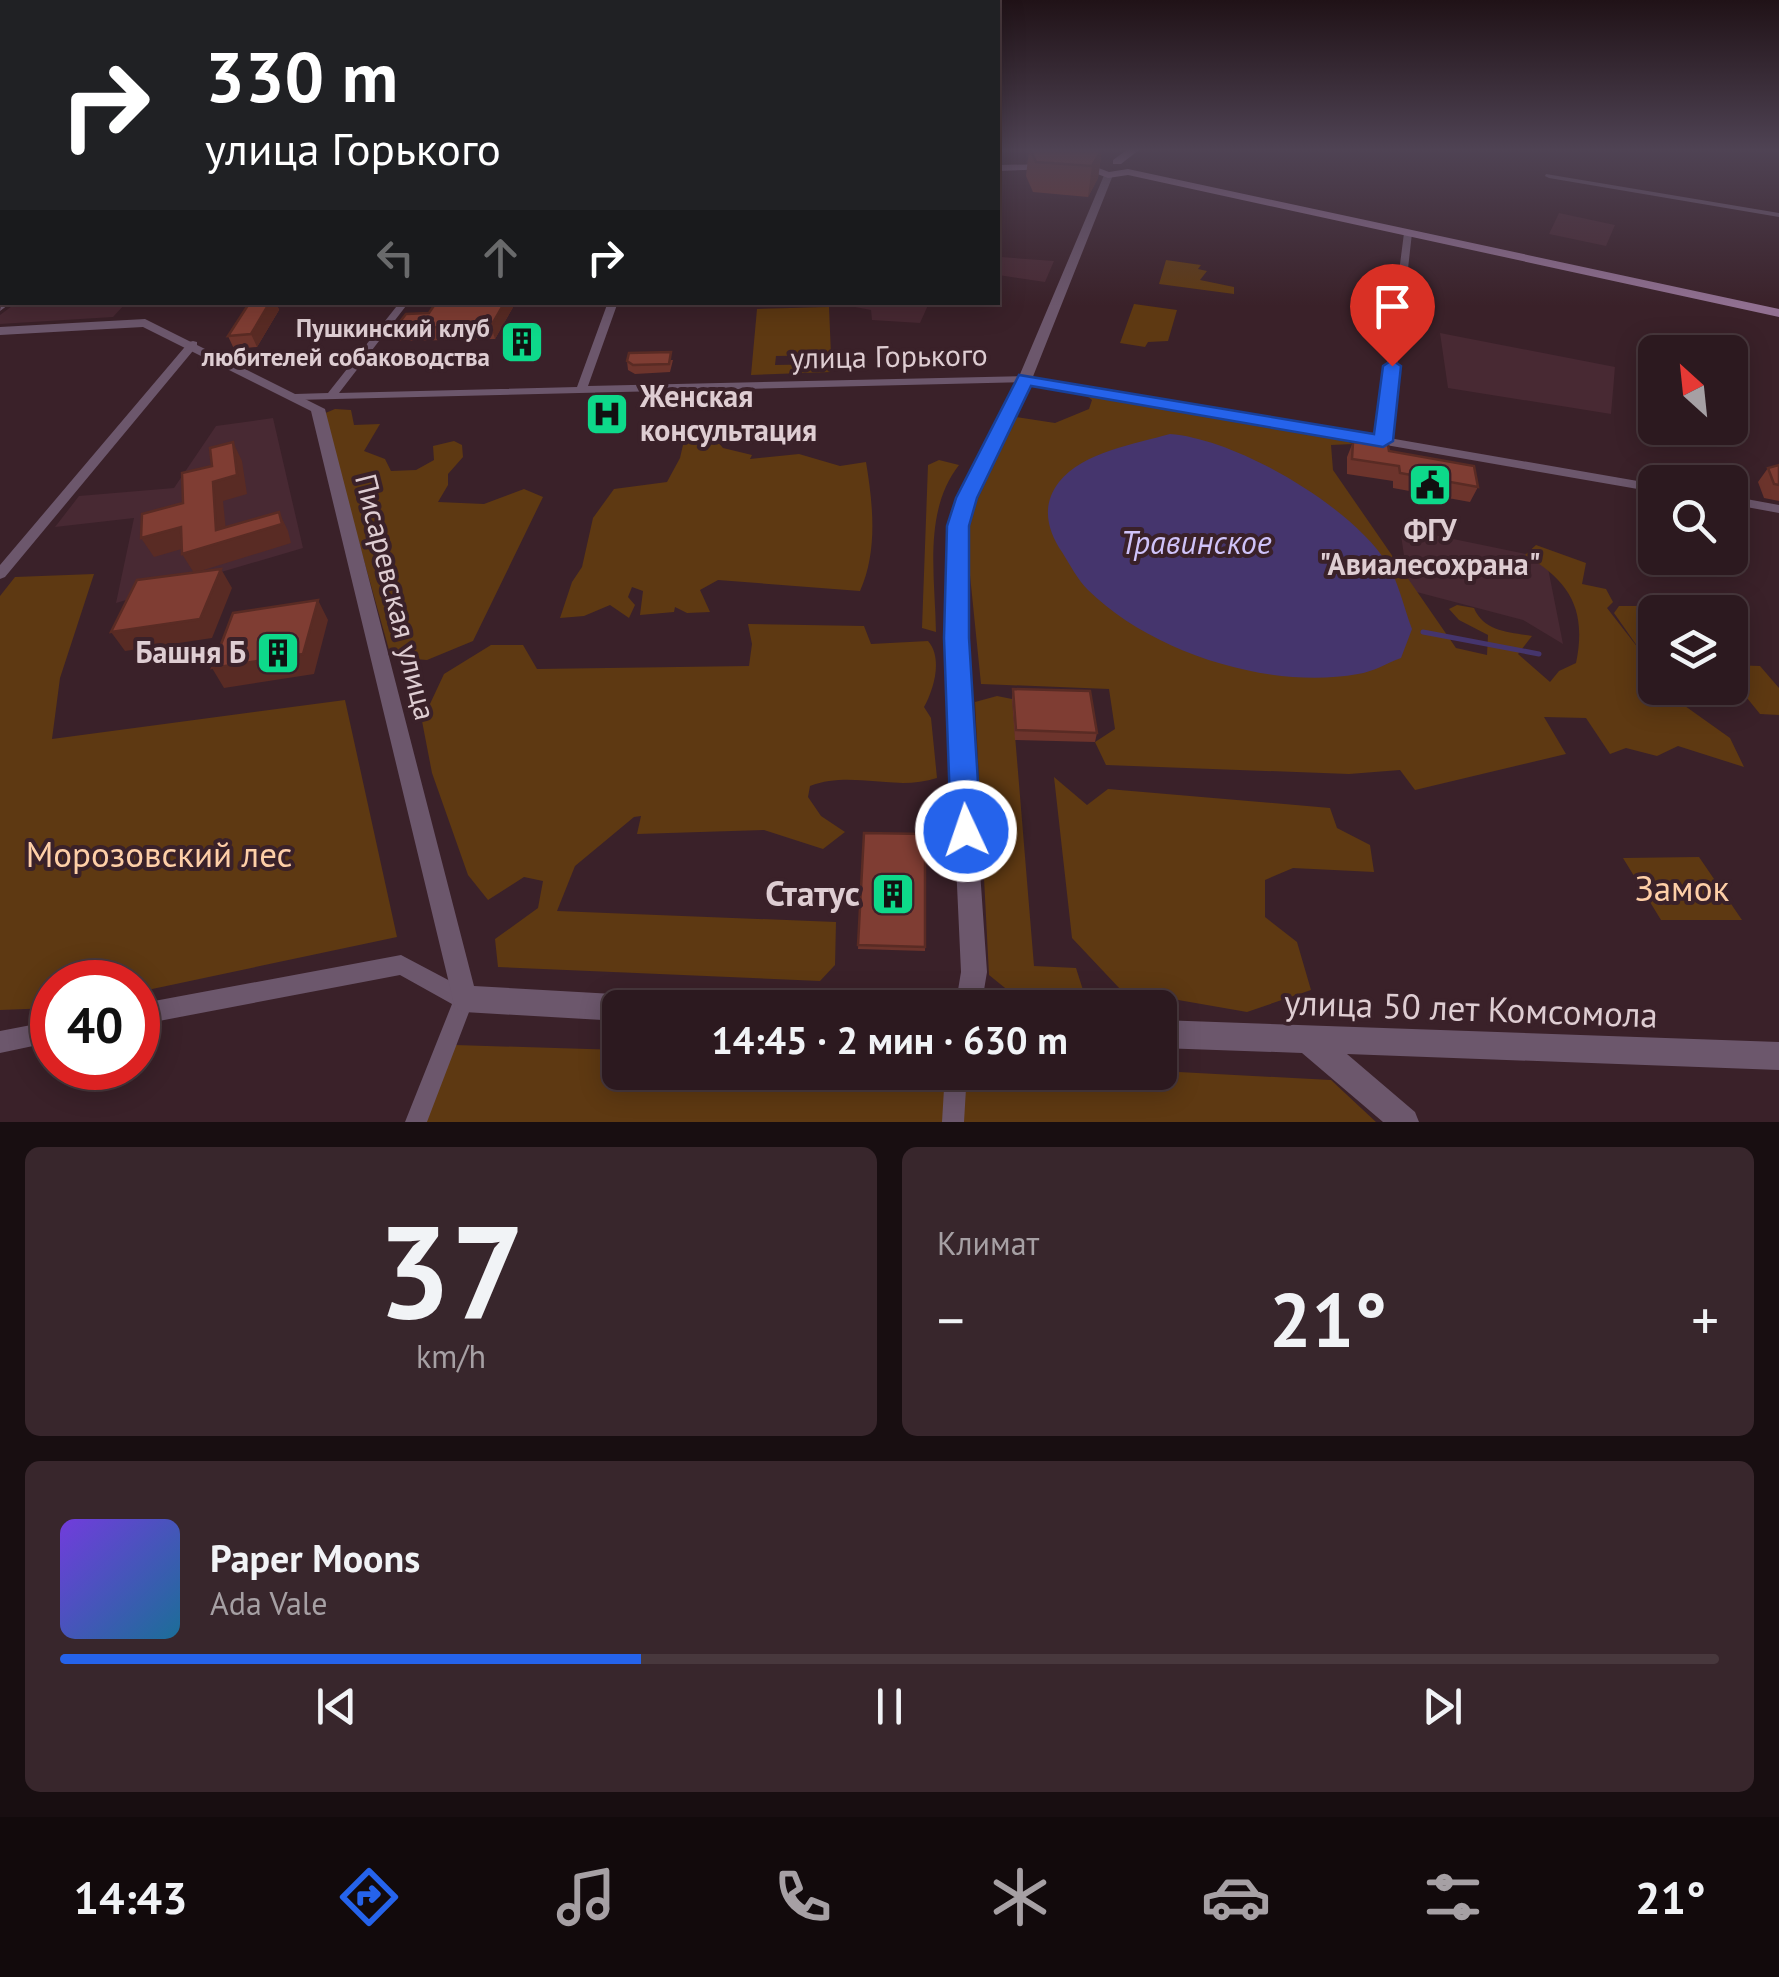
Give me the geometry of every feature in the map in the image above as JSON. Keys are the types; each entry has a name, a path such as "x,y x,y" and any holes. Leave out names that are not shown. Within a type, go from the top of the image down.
{"main road":[{"path":"1262,201 1779,313"}],"street":[{"path":"971,990 974,972 959,712 958,526 966,498 1026,379 1104,201"},
{"path":"1699,201 1779,215"},
{"path":"1383,441 1408,233"},
{"path":"332,396 403,305"},
{"path":"582,388 613,305"},
{"name":"Писаревская улица","path":"0,331 119,321 145,324 318,409 464,999"},
{"path":"0,574 192,344"},
{"name":"улица Горького","path":"295,397 1026,379 1638,485"},
{"path":"1748,503 1779,508"},
{"path":"160,1012 401,965 464,999 602,1006"},
{"path":"416,1122 464,999"},
{"name":"улица 50 лет Комсомола","path":"1177,1035 1779,1056"},
{"path":"0,1042 30,1036"},
{"path":"1312,1042 1405,1122"},
{"path":"953,1122 955,1090"}],"shaded area":[{"path":"1559,213 1615,225 1606,246 1549,234"},
{"path":"1000,257 1054,261 1045,282 1000,275"},
{"path":"13,305 124,305 113,317 0,324 0,315"},
{"path":"845,305 928,305 920,323 872,320 871,310"},
{"path":"1440,333 1615,367 1611,414 1448,388"},
{"path":"273,418 303,548 116,603 134,518 55,527 79,496 174,488 216,426"},
{"path":"1400,528 1546,558 1563,644 1523,620 1409,590"}],"green space":[{"path":"1166,260 1201,265 1198,269 1207,271 1200,280 1234,287 1234,294 1159,284"},
{"path":"1134,304 1177,310 1168,341 1148,342 1145,347 1120,343"},
{"path":"829,307 831,355 776,356 775,365 831,364 831,372 751,375 757,309"},
{"path":"1087,396 1331,434 1353,444 1331,445 1333,470 1456,648 1487,655 1488,635 1459,620 1449,609 1457,605 1474,608 1491,626 1532,636 1518,654 1550,682 1559,671 1576,663 1577,612 1554,575 1525,555 1536,545 1586,563 1582,584 1606,589 1613,602 1607,608 1638,648 1638,705 1684,705 1730,738 1744,767 1678,746 1657,756 1626,748 1610,754 1586,718 1544,717 1566,754 1415,790 1400,770 1349,774 1106,765 1095,742 1115,729 1109,689 981,684 965,526 1016,417 1055,423 1089,409 1092,400"},
{"path":"335,409 351,410 354,425 380,424 364,451 385,459 391,471 416,470 434,460 433,446 454,441 462,445 463,457 448,474 448,485 438,502 484,504 524,489 543,497 473,641 427,660 391,657 323,414"},
{"path":"686,432 711,434 723,448 752,455 750,459 799,454 840,466 866,462 872,544 860,591 718,580 700,590 710,612 687,613 675,607 674,612 640,615 643,591 632,587 628,597 635,605 629,618 610,605 584,616 560,618 572,582 582,567 593,518 614,489 667,482 680,458"},
{"path":"939,460 959,465 940,503 936,523 936,632 922,628 928,465"},
{"name":"Морозовский лес","path":"94,574 60,678 52,739 345,700 397,937 160,987 160,960 30,960 30,1009 0,1010 0,596 15,577"},
{"path":"1619,606 1638,606 1638,647 1614,613"},
{"path":"748,624 864,626 871,644 928,641 936,665 934,683 924,707 931,718 937,778 905,783 842,780 810,786 808,797 821,816 845,832 823,849 764,830 637,834 641,816 634,817 575,866 557,911 836,922 835,965 820,981 498,967 495,939 538,908 543,881 524,877 488,900 468,875 432,773 422,721 444,674 491,645 523,645 537,669 749,666 752,644"},
{"path":"1748,666 1760,666 1779,688 1779,715 1760,714 1748,699"},
{"path":"997,696 1012,699 1034,966 1076,968 1083,990 1008,990 989,975 975,702"},
{"path":"1054,777 1087,805 1108,789 1330,808 1337,828 1370,845 1374,872 1293,868 1265,880 1265,917 1297,942 1311,990 1247,1012 1177,1000 1177,990 1121,990 1072,938"},
{"name":"Замок","path":"1699,857 1742,920 1661,920 1623,858"},
{"path":"455,1045 602,1049 602,1090 1177,1090 1177,1072 1331,1080 1376,1122 426,1122"}],"water":[{"name":"Травинское","path":"1170,434 1227,448 1259,462 1320,498 1370,541 1391,571 1412,629 1401,658 1364,673 1324,678 1251,671 1214,662 1145,632 1088,590 1053,535 1048,508 1053,491 1069,472 1095,456"}],"building":[{"path":"248,305 268,305 251,334 228,336"},
{"path":"434,305 503,305 491,326 395,328 406,314 429,313"},
{"path":"535,325 528,342 505,342 513,326"},
{"path":"671,352 669,364 633,365 627,361 629,353"},
{"path":"233,442 237,475 213,482 216,530 279,512 282,524 182,554 181,527 141,538 142,514 183,503 182,473 212,466 210,448"},
{"path":"1353,442 1388,445 1389,451 1474,466 1478,487 1400,473 1399,466 1352,459"},
{"path":"1779,465 1779,485 1774,484 1768,468"},
{"path":"221,569 200,619 111,632 137,580"},
{"path":"318,600 303,654 212,668 233,613"},
{"path":"1013,689 1090,691 1097,733 1016,730"},
{"name":"Статус","path":"864,833 925,834 925,947 858,945"}],"waterway":[{"path":"1423,632 1539,654"}],"place":[{"name":"Пушкинский клуб любителей собаководства","path":"522,342"},
{"name":"Женская консультация","path":"607,414"},
{"name":"ФГУ \"Авиалесохрана\"","path":"1430,485"},
{"name":"Башня Б","path":"278,653"},
{"name":"Статус","path":"893,894"}],"route":[{"path":"966,831 957,638 958,526 966,498 1026,379 1383,441 1392,366"}]}
